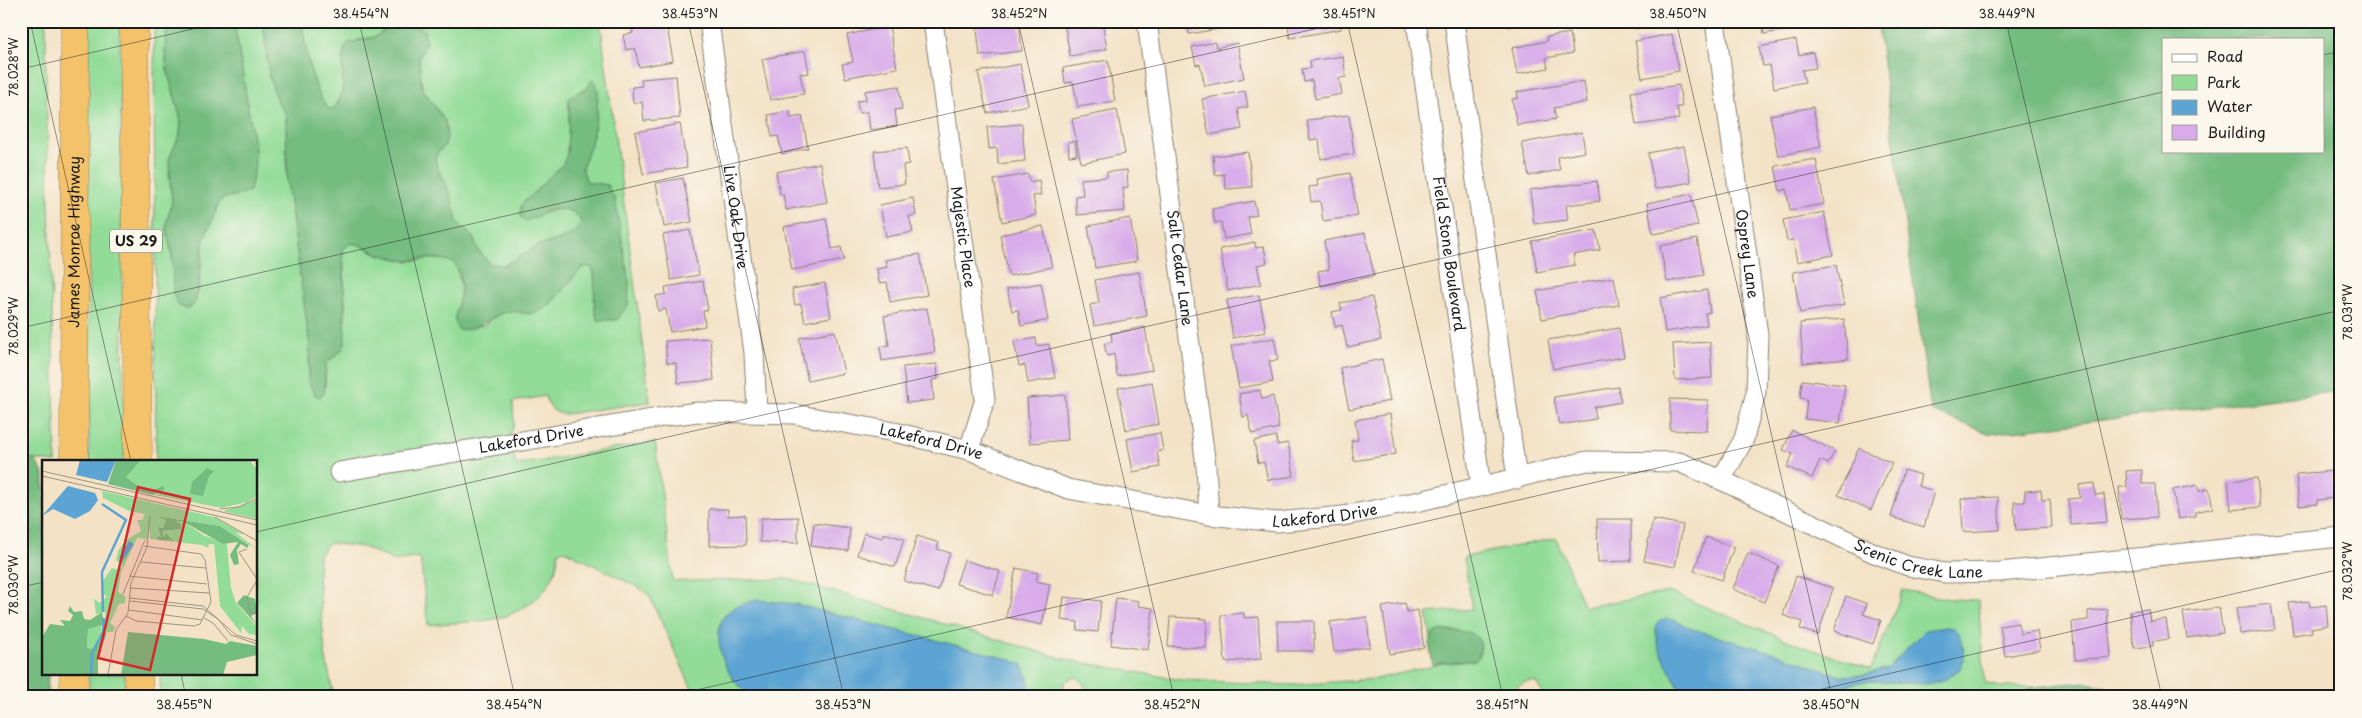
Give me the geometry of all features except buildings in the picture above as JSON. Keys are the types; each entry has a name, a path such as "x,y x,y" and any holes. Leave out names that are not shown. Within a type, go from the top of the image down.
{"highway":[{"name":"James Monroe Highway","path":"74,460 75,21"},
{"name":"US 29","path":"134,21 138,460"},
{"path":"74,676 74,697"},
{"path":"138,676 139,697"}],"street":[{"name":"Live Oak Drive","path":"709,21 754,353 757,412"},
{"name":"Majestic Place","path":"934,21 985,399 968,450"},
{"name":"Salt Cedar Lane","path":"1147,21 1206,466 1209,515"},
{"name":"Field Stone Boulevard","path":"1416,21 1481,486"},
{"path":"1454,21 1517,479"},
{"name":"Osprey Lane","path":"1715,21 1758,335 1756,392 1744,439 1721,480"},
{"name":"Lakeford Drive","path":"339,472 675,415 698,412 757,412 794,414 822,419 894,432 968,450 1068,489 1209,515 1277,522 1343,516 1420,502 1517,479"},
{"name":"Scenic Creek Lane","path":"1517,479 1587,461 1678,462 1721,480 1874,553 1908,566 1945,573 2000,572 2341,537"}],"green space":[{"path":"21,21 46,21 46,88 56,460 35,460 21,455"},
{"path":"88,21 120,21 124,460 89,460"},
{"path":"154,21 167,21 165,51 167,69 181,120 180,134 169,172 172,202 167,222 167,231 173,263 191,307 198,293 204,239 220,201 242,194 255,151 234,21 263,21 269,76 277,101 286,114 287,180 310,346 308,381 325,386 326,363 340,352 343,344 345,303 343,250 347,245 361,245 381,255 405,261 437,259 455,263 460,291 459,305 454,319 483,326 501,313 514,311 532,313 543,309 549,305 575,274 588,266 593,269 595,308 598,319 615,200 607,185 587,182 582,168 594,132 598,89 585,90 568,100 570,127 567,155 563,164 522,205 532,219 544,213 560,209 574,212 579,216 581,223 575,232 562,239 540,245 505,265 490,264 477,248 472,236 457,221 453,213 446,182 438,170 435,159 445,145 445,121 423,90 421,82 419,57 426,43 408,25 390,26 375,37 357,40 343,55 344,76 342,91 333,109 328,109 313,78 307,55 302,21 600,21 650,402 566,414 558,413 552,409 545,396 513,402 514,425 510,437 516,465 655,442 673,581 790,579 1068,660 1182,680 1290,685 1375,679 1444,663 1467,661 1480,656 1480,642 1462,631 1442,631 1431,638 1427,613 1472,609 1464,557 1556,538 1584,607 1669,592 1802,646 1871,669 1903,590 1948,599 1978,600 1985,683 2000,687 2034,687 2016,697 1545,697 1536,682 1532,681 1521,685 1509,697 1094,697 1077,677 1071,678 1064,683 1061,697 698,697 692,689 650,597 643,590 564,550 558,552 554,574 543,592 517,611 489,620 428,625 420,557 395,561 363,547 329,543 319,555 318,576 325,654 334,697 161,697 160,676 258,676 258,460 156,460"},
{"path":"167,21 234,21 255,151 255,166 250,191 220,201 204,239 196,301 191,307 185,308 179,306 173,295 172,254 167,231 167,221 172,202 169,159 180,134 181,120 167,69 165,51"},
{"path":"263,21 302,21 307,55 313,78 328,109 333,109 342,93 343,58 344,50 348,43 375,37 390,26 419,26 424,30 426,43 419,57 421,82 423,90 445,121 447,136 445,145 435,159 438,170 450,193 457,221 472,236 477,248 490,264 505,265 540,245 562,239 575,232 581,224 577,215 563,209 548,211 526,221 521,217 521,205 563,164 567,155 570,96 588,88 591,81 595,80 598,89 597,113 591,144 582,168 587,182 607,185 615,200 629,282 628,305 617,320 598,320 595,309 593,269 588,266 582,268 547,306 535,313 505,312 473,328 459,330 455,321 461,283 455,263 441,259 426,258 407,261 379,254 358,244 350,243 343,250 345,343 342,350 326,363 324,394 319,397 315,395 308,381 310,346 287,180 286,114 277,101 269,76"},
{"path":"1877,21 2341,21 2341,391 1990,434 1931,411"},
{"path":"21,455 35,460 42,471 42,676 48,676 47,697 21,697"},
{"path":"1442,630 1475,635 1480,645 1480,653 1476,660 1440,663 1433,666 1429,643 1434,633"},
{"path":"89,676 125,676 125,697 89,697"},
{"path":"2084,682 2147,697 2016,697 2034,687"}],"water":[{"path":"757,600 795,604 1022,664 1029,684 1028,697 757,697 742,688 728,671 720,650 719,629 722,619 728,612 745,603"},
{"path":"1666,619 1674,620 1695,630 1778,654 1840,676 1863,675 1888,668 1925,630 1946,627 1953,628 1959,634 1963,646 1964,659 1960,669 1946,679 1927,684 1866,681 1788,697 1684,697 1664,660 1657,639 1656,630 1658,622"}]}
